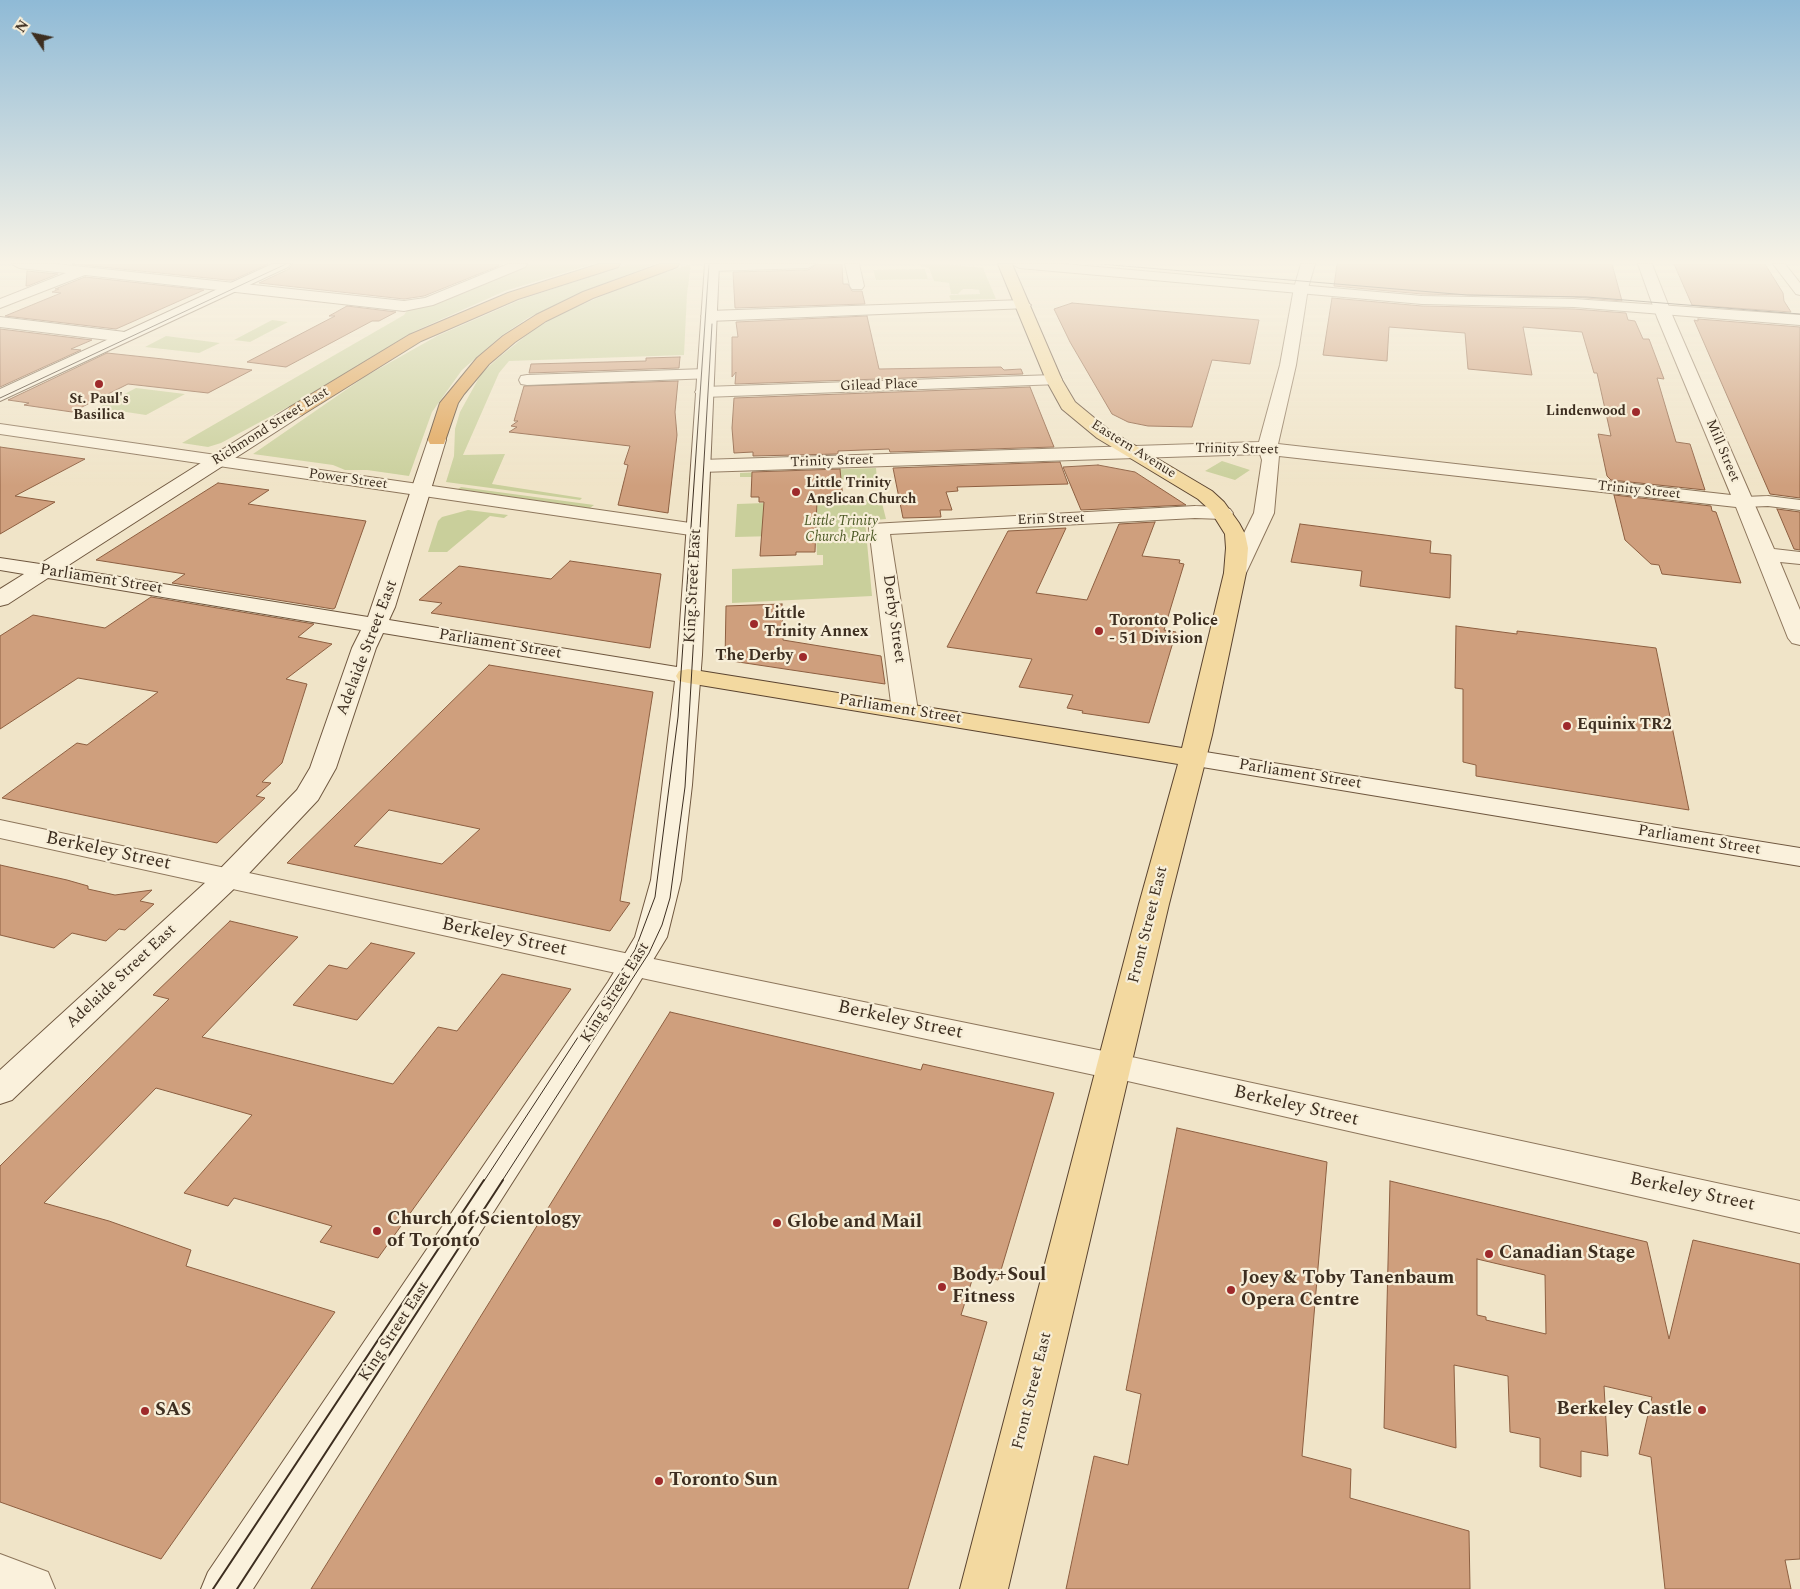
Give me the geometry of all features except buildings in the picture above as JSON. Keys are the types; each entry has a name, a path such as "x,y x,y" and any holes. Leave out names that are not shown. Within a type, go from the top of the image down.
{"highway":[{"name":"Richmond Street East","path":"296,411 415,338"},
{"name":"Adelaide Street East","path":"437,440 449,403 457,391 483,361 510,338"}],"main road":[{"name":"Eastern Avenue","path":"1037,338 1054,380 1068,405 1077,414 1103,434 1191,486 1223,513 1235,534 1236,572"},
{"name":"Front Street East","path":"984,1589 1113,1066 1193,758 1236,572"},
{"name":"Parliament Street","path":"688,676 1193,758"}],"street":[{"path":"0,396 123,338"},
{"name":"King Street East","path":"225,1589 634,966 650,937 666,880 678,785 688,676 708,338"},
{"name":"Front Street East","path":"1236,572 1264,513 1270,460 1268,449 1293,338"},
{"name":"Mill Street","path":"1676,338 1800,638"},
{"path":"527,380 706,374"},
{"name":"Gilead Place","path":"704,392 1054,380"},
{"name":"Richmond Street East","path":"0,599 296,411"},
{"name":"Power Street","path":"0,430 697,530"},
{"name":"Adelaide Street East","path":"0,1091 228,878 291,814 316,781 323,768 364,648 376,625 422,491 437,440"},
{"name":"Trinity Street","path":"700,466 1241,447 1744,502 1768,501 1800,505"},
{"name":"Erin Street","path":"879,528 1195,512 1223,513"},
{"name":"Derby Street","path":"879,528 905,711"},
{"path":"1766,554 1800,558"},
{"name":"Parliament Street","path":"0,564 688,676"},
{"name":"Parliament Street","path":"1193,758 1800,857"},
{"name":"Berkeley Street","path":"0,829 634,966 1113,1066 1800,1217"},
{"path":"0,1578 31,1589"}],"green space":[{"path":"162,338 183,338 220,343 199,353 145,347"},
{"path":"238,338 257,338 250,342 234,340"},
{"path":"364,338 403,338 303,399 221,443 208,447 182,443"},
{"path":"433,338 499,338 462,370 432,412 409,476 367,470 345,470 333,465 253,454 366,376"},
{"path":"523,338 685,338 684,355 509,361 499,373 463,455 505,454 492,484 582,498 580,500 446,482 454,456 455,429 460,412 481,374"},
{"path":"136,388 185,394 146,415 113,410 102,416 86,414"},
{"path":"1222,461 1250,470 1235,480 1205,471"},
{"path":"876,468 877,479 762,482 761,477 740,477 740,473"},
{"path":"461,487 594,505 590,508 458,489"},
{"name":"Little Trinity Church Park","path":"881,499 886,519 865,521 872,596 732,603 732,569 823,565 823,555 817,555 816,535 735,537 737,504"},
{"path":"468,510 508,515 504,518 490,516 447,552 428,552 438,521 442,517"}],"tram line":[{"path":"0,398 128,338"},
{"path":"484,1181 635,950 655,897 678,717 704,338"},
{"path":"502,1181 649,953 662,925 670,898 685,787 711,338"},
{"path":"213,1589 484,1180"},
{"path":"237,1589 503,1180"}],"place":[{"name":"St. Paul's Basilica","path":"99,384"},
{"name":"Lindenwood","path":"1636,412"},
{"name":"Little Trinity Anglican Church","path":"796,492"},
{"name":"Little Trinity Annex","path":"754,624"},
{"name":"Toronto Police - 51 Division","path":"1099,631"},
{"name":"The Derby","path":"803,657"},
{"name":"Equinix TR2","path":"1567,726"},
{"name":"Globe and Mail","path":"777,1223"},
{"name":"Church of Scientology of Toronto","path":"377,1231"},
{"name":"Canadian Stage","path":"1489,1254"},
{"name":"Body+Soul Fitness","path":"942,1287"},
{"name":"Joey & Toby Tanenbaum Opera Centre","path":"1231,1290"},
{"name":"Berkeley Castle","path":"1702,1410"},
{"name":"SAS","path":"145,1411"},
{"name":"Toronto Sun","path":"659,1481"}]}
